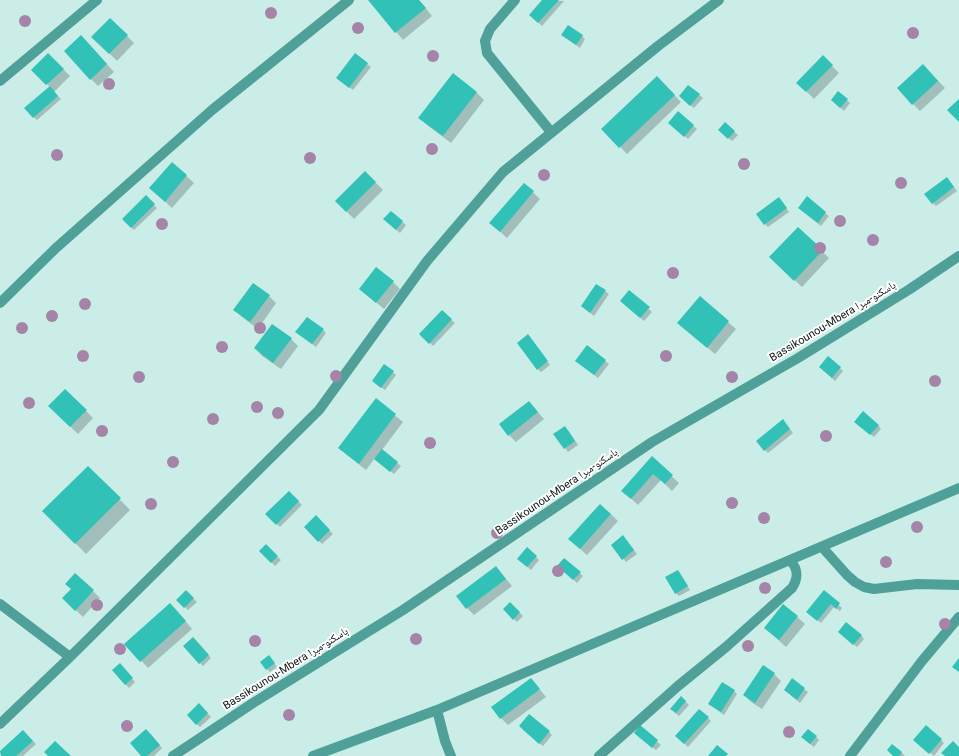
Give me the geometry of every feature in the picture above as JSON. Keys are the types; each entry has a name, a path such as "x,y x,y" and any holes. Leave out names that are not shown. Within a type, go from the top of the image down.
{"street":[{"path":"0,81 97,0"},
{"path":"0,303 56,248 212,110 349,0"},
{"path":"515,0 490,29 485,41 487,53 551,132"},
{"path":"0,724 70,657 319,410 427,261 503,172 658,46 719,0"},
{"name":"Bassikounou-Mbera باسكنو-مبرا","path":"173,756 253,703 403,610 652,442 798,358 910,289 959,256"},
{"path":"313,756 437,710 959,488"},
{"path":"822,547 847,575 864,587 874,589 917,584 959,585"},
{"path":"599,756 792,588 796,582 796,570 790,560"},
{"path":"0,604 70,657"},
{"path":"850,756 922,661 959,617"},
{"path":"437,710 445,741 451,756"}],"building":[{"path":"368,0 419,0 426,8 395,33"},
{"path":"542,0 559,0 538,23 529,15"},
{"path":"110,18 128,35 109,54 91,37"},
{"path":"568,25 583,35 576,45 561,35"},
{"path":"81,35 107,64 90,80 64,51"},
{"path":"48,53 64,69 46,85 31,70"},
{"path":"355,53 368,63 349,88 336,78"},
{"path":"823,55 833,65 806,92 796,83"},
{"path":"923,64 938,81 912,105 897,88"},
{"path":"453,73 477,92 443,136 418,118"},
{"path":"657,76 675,95 619,148 601,129"},
{"path":"688,85 700,94 690,106 679,96"},
{"path":"50,86 58,96 33,118 24,108"},
{"path":"838,91 848,99 840,108 831,100"},
{"path":"959,99 959,122 947,110"},
{"path":"678,111 694,125 684,137 668,123"},
{"path":"725,122 735,131 728,139 718,130"},
{"path":"172,162 187,175 165,202 149,188"},
{"path":"365,171 376,182 346,212 335,201"},
{"path":"947,177 954,187 932,204 924,194"},
{"path":"524,183 534,191 500,232 489,223"},
{"path":"146,195 155,204 131,228 122,219"},
{"path":"807,196 826,212 818,223 798,208"},
{"path":"779,197 787,208 764,225 756,214"},
{"path":"391,211 403,221 396,230 383,219"},
{"path":"798,227 823,250 794,281 769,257"},
{"path":"376,267 394,281 376,303 359,289"},
{"path":"253,283 270,295 250,322 233,310"},
{"path":"596,284 606,290 590,313 581,306"},
{"path":"629,290 650,307 640,318 620,301"},
{"path":"700,296 729,321 707,348 677,323"},
{"path":"442,310 452,319 429,344 419,334"},
{"path":"307,317 324,329 312,344 295,332"},
{"path":"272,324 292,338 273,363 254,348"},
{"path":"528,334 548,361 537,370 517,343"},
{"path":"587,345 606,360 594,375 575,361"},
{"path":"828,356 841,367 832,378 819,367"},
{"path":"384,364 394,371 381,388 372,381"},
{"path":"65,389 87,410 70,427 48,406"},
{"path":"376,398 396,414 359,464 338,448"},
{"path":"529,401 538,412 508,436 499,424"},
{"path":"863,411 879,425 870,435 854,422"},
{"path":"783,419 790,429 764,451 756,441"},
{"path":"565,426 575,441 564,449 553,434"},
{"path":"382,449 398,462 390,472 374,459"},
{"path":"652,456 673,475 665,484 653,474 631,499 621,491"},
{"path":"88,466 121,498 75,544 42,511"},
{"path":"289,491 299,501 276,525 265,514"},
{"path":"600,504 611,514 580,549 568,539"},
{"path":"316,515 330,530 318,542 304,527"},
{"path":"623,535 634,550 622,560 611,545"},
{"path":"266,544 278,556 271,563 259,551"},
{"path":"527,547 537,556 527,567 517,559"},
{"path":"564,558 581,572 573,580 557,566"},
{"path":"496,566 506,579 466,609 456,596"},
{"path":"678,570 688,586 675,594 665,577"},
{"path":"75,573 94,590 75,611 62,598 71,589 65,584"},
{"path":"186,590 194,598 184,608 176,600"},
{"path":"824,590 840,603 836,609 831,604 817,621 806,612"},
{"path":"510,602 520,612 513,620 503,609"},
{"path":"170,603 186,621 140,662 124,644"},
{"path":"783,604 798,616 779,640 764,628"},
{"path":"846,622 862,635 853,645 838,632"},
{"path":"193,637 209,655 199,664 183,646"},
{"path":"269,655 275,663 266,670 260,662"},
{"path":"959,658 959,672 952,667"},
{"path":"120,663 133,678 125,685 112,670"},
{"path":"763,665 775,673 755,703 743,695"},
{"path":"531,678 540,689 500,719 491,707"},
{"path":"792,678 805,688 797,700 784,690"},
{"path":"722,682 735,690 721,712 708,704"},
{"path":"681,696 686,701 676,713 670,709"},
{"path":"199,703 208,713 196,725 187,715"},
{"path":"699,709 709,717 684,744 675,736"},
{"path":"529,714 550,731 539,744 519,726"},
{"path":"640,725 658,740 652,748 634,733"},
{"path":"926,725 942,739 929,754 913,740"},
{"path":"146,729 160,745 147,756 141,756 130,743"},
{"path":"808,729 817,736 810,744 801,737"},
{"path":"23,730 33,741 16,756 1,756 0,751"},
{"path":"55,741 71,756 48,756 44,752"},
{"path":"953,741 959,747 959,756 945,756 941,753"},
{"path":"892,744 902,752 899,756 893,756 887,750"},
{"path":"717,745 728,754 726,756 708,756"}]}
